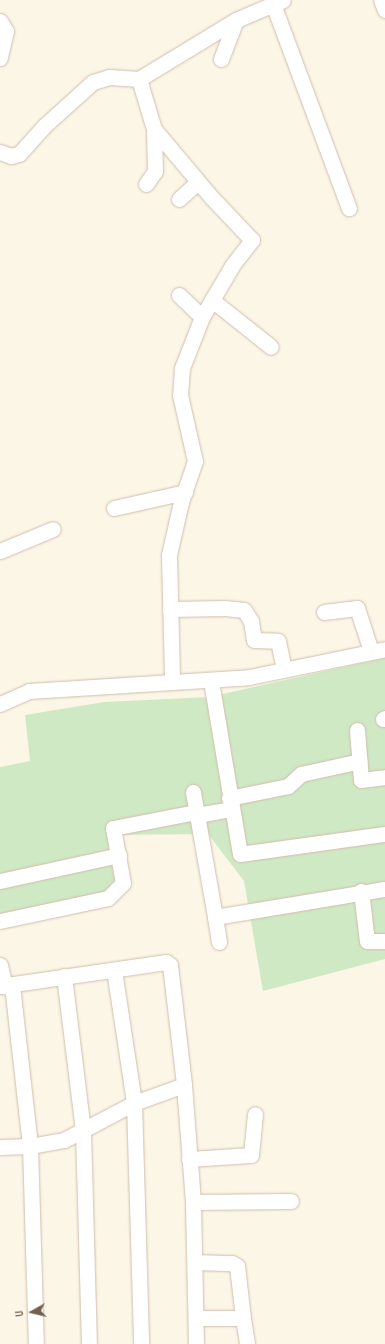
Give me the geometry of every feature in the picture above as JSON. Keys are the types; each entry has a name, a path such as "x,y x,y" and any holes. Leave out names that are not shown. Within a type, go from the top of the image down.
{"street":[{"path":"381,0 385,10"},
{"path":"0,152 12,156 19,154 43,127 93,82 109,77 139,79 236,20 278,2 349,208"},
{"path":"221,59 236,20"},
{"path":"0,21 6,31 0,58"},
{"path":"139,79 154,129 156,171 146,184"},
{"path":"154,129 198,182 252,240 235,261 202,317 182,368 180,395 195,461 185,492 169,555 172,682"},
{"path":"179,199 198,182"},
{"path":"179,295 202,317"},
{"path":"212,300 271,347"},
{"path":"114,508 185,492"},
{"path":"0,551 53,529"},
{"path":"170,609 225,608 244,610 251,621 254,640 278,641 284,669"},
{"path":"0,704 29,691 211,681 248,677 378,650 356,608 324,612"},
{"path":"211,681 238,853 241,855 385,834"},
{"path":"357,730 361,780 385,777"},
{"path":"0,921 108,898 123,883 113,828 196,814 288,786 301,774 360,761"},
{"path":"193,792 219,942"},
{"path":"0,880 118,855"},
{"path":"215,916 361,891 385,889"},
{"path":"361,891 367,941 385,942"},
{"path":"6,986 64,976 166,962 170,965 184,1085 193,1202 196,1344"},
{"path":"0,965 6,986 30,1146 36,1344"},
{"path":"114,970 134,1103 141,1344"},
{"path":"64,976 83,1131 89,1344"},
{"path":"0,1147 30,1146 64,1140 134,1103 184,1085"},
{"path":"189,1159 251,1155 255,1114"},
{"path":"193,1202 291,1201"},
{"path":"195,1262 232,1263 237,1266 247,1344"},
{"path":"196,1318 244,1318"}],"green space":[{"path":"385,658 385,959 263,991 244,881 208,834 115,835 120,897 0,920 0,767 30,761 25,715 104,702 209,697","holes":["209,700 223,771 209,714"]}]}
